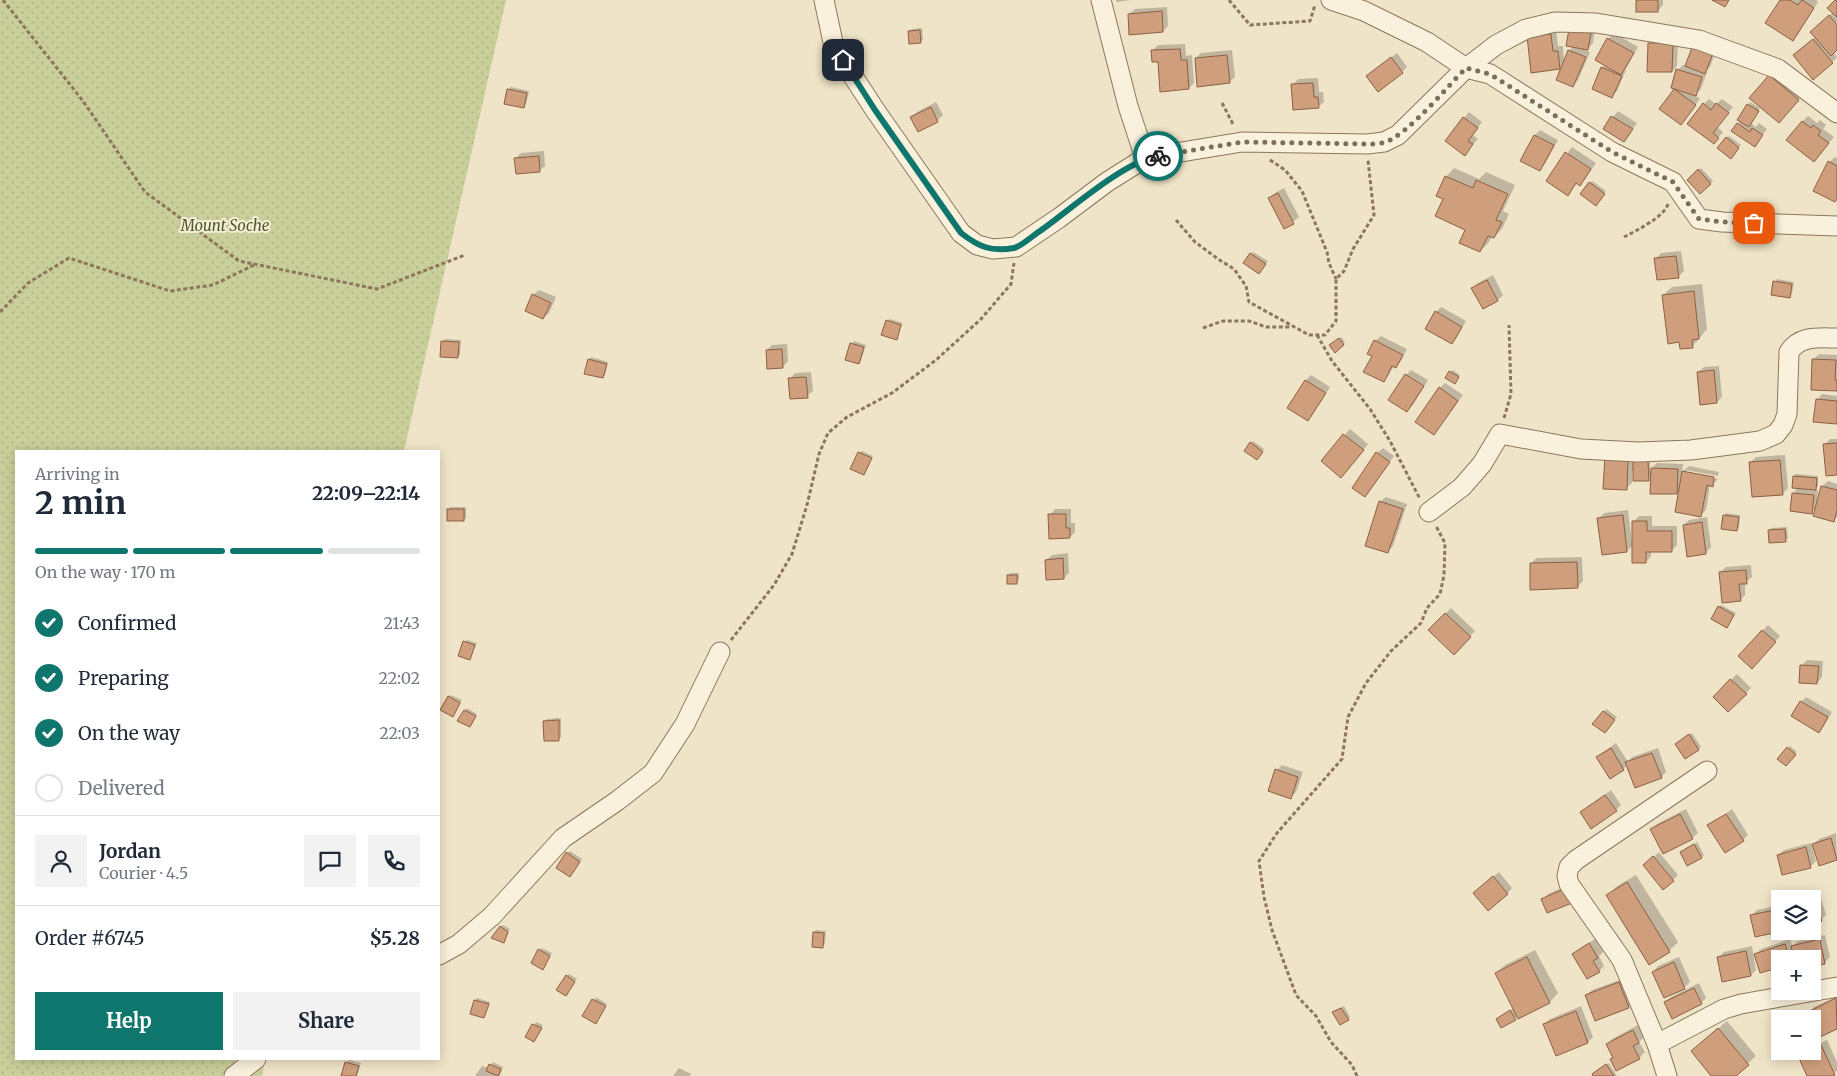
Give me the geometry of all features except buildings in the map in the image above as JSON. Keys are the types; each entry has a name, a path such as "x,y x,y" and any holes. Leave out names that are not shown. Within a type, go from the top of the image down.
{"street":[{"path":"824,0 834,47 875,110 961,233 976,245 993,249 1016,247 1107,182 1145,158 1242,142 1367,144 1384,142 1398,136 1466,68 1496,45 1526,29 1555,22 1596,23 1699,40 1778,69 1837,113"},
{"path":"1101,0 1128,106 1145,158"},
{"path":"1331,0 1364,11 1427,42 1466,68 1490,74 1612,152 1673,182 1699,219 1722,222 1837,226"},
{"path":"1429,512 1462,486 1482,464 1500,434 1581,449 1638,452 1691,450 1760,441 1776,434 1783,425 1787,414 1789,352 1794,344 1812,339 1837,338"},
{"path":"440,954 459,944 492,916 563,838 617,801 653,773 685,724 720,652"},
{"path":"1668,1076 1657,1044 1622,960 1573,890 1567,876 1569,867 1576,860 1707,771"},
{"path":"1657,1044 1724,1009 1741,1004 1837,987"},
{"path":"234,1076 255,1060"}],"path":[{"path":"3,0 84,101 145,192 239,262 377,289 465,255"},
{"path":"1229,0 1250,25 1310,21 1317,0"},
{"path":"1222,103 1242,142"},
{"path":"1336,279 1344,271 1353,249 1374,215 1367,144"},
{"path":"1176,220 1195,242 1234,269 1246,286 1249,302 1309,335 1325,335 1336,321 1336,279 1329,263 1327,252 1302,191 1285,170 1265,157"},
{"path":"1624,237 1644,227 1666,210 1673,182"},
{"path":"720,652 774,585 792,554 807,505 819,454 828,433 847,417 892,392 936,360 981,319 1011,284 1016,247"},
{"path":"0,312 28,283 70,258 170,291 213,285 254,265"},
{"path":"1203,328 1223,321 1249,321 1266,327 1294,327"},
{"path":"1500,434 1511,394 1509,325"},
{"path":"1317,335 1332,361 1375,417 1445,543 1444,575 1440,594 1427,608 1421,624 1391,651 1366,683 1348,717 1342,759 1287,821 1258,861 1272,930 1296,995 1316,1016 1332,1042 1352,1065 1358,1076"}],"green space":[{"name":"Mount Soche","path":"0,0 506,0 404,450 15,450 15,1060 265,1060 262,1076 0,1076"}],"way so far":[{"path":"1158,156 1242,142 1367,144 1384,142 1398,136 1466,68 1490,74 1612,152 1673,182 1699,219 1754,223"}],"route":[{"path":"843,60 875,110 961,233 976,245 993,249 1016,247 1107,182 1145,158 1158,156"}]}
